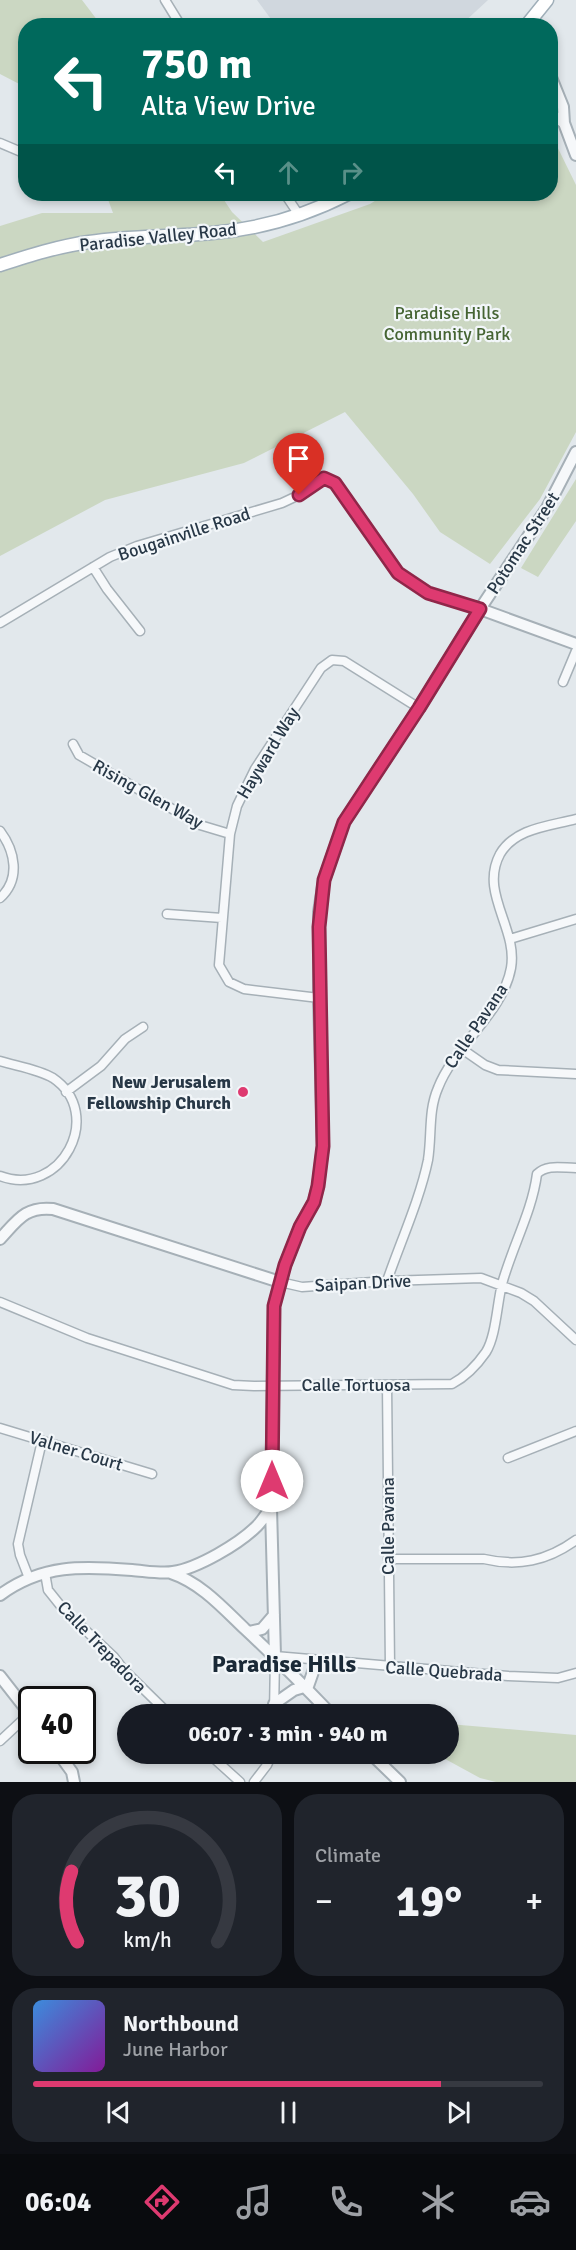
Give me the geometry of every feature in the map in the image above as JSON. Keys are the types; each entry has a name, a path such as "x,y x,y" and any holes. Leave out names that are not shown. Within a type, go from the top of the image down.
{"main road":[{"path":"532,18 547,0"},
{"name":"Paradise Valley Road","path":"1,261 86,242 146,236 212,234 262,225 298,215 331,201"}],"street":[{"path":"165,0 176,18"},
{"path":"558,95 563,108 564,123 576,155"},
{"path":"558,119 564,123"},
{"path":"0,143 18,151"},
{"path":"289,201 298,215"},
{"name":"Potomac Street","path":"275,1656 271,1508 274,1306 285,1265 300,1227 314,1202 323,1146 319,912 324,880 333,848 349,813 547,508 576,452"},
{"name":"Bougainville Road","path":"0,623 110,557 137,546 282,502 299,495 324,478 335,483 339,488 398,573 428,593 480,609"},
{"path":"93,567 107,590 140,631"},
{"path":"480,609 576,644"},
{"path":"563,682 576,651"},
{"name":"Hayward Way","path":"319,998 244,989 229,982 219,965 230,834 237,806 246,784 321,668 328,662 344,661 419,708"},
{"name":"Rising Glen Way","path":"72,744 79,755 200,825 230,834"},
{"name":"Calle Pavana","path":"387,1281 428,1159 432,1104 442,1079 504,989 511,963 510,939 493,887 494,870 499,855 520,833 576,819"},
{"path":"0,831 10,844 14,857 10,887 0,898"},
{"path":"167,914 222,918"},
{"path":"510,939 576,920"},
{"path":"66,1092 101,1066 125,1039 142,1027"},
{"path":"462,1049 485,1065 498,1070 576,1074"},
{"path":"0,1061 53,1079 66,1092 73,1106 76,1123 74,1139 62,1161 46,1173 34,1178 15,1180 0,1176"},
{"name":"Calle Tortuosa","path":"0,1302 87,1338 233,1384 272,1386 452,1384 461,1379 487,1351 502,1284 534,1191 537,1174 541,1169 550,1167 576,1168"},
{"name":"Saipan Drive","path":"0,1239 19,1219 34,1209 53,1209 280,1282 302,1287 481,1278 502,1284 534,1301 575,1337"},
{"name":"Calle Pavana","path":"387,1385 390,1667"},
{"name":"Valner Court","path":"0,1428 152,1474"},
{"path":"508,1458 576,1431"},
{"path":"29,1578 18,1544 42,1441"},
{"path":"171,1573 195,1567 219,1554 257,1526 271,1508"},
{"path":"388,1559 484,1559 498,1563 527,1563 546,1558 576,1540"},
{"path":"0,1595 29,1578 45,1573 85,1567 171,1573 181,1576 214,1599 275,1656 321,1704"},
{"name":"Calle Trepadora","path":"45,1573 48,1590 64,1610 114,1657 159,1704"},
{"path":"249,1632 262,1629 274,1615"},
{"path":"274,1704 275,1656"},
{"name":"Calle Quebrada","path":"275,1656 532,1677 558,1678 576,1673"},
{"path":"306,1688 314,1669 325,1661"},
{"path":"0,1676 18,1699"},
{"path":"280,1704 296,1689 306,1688"},
{"path":"0,1741 18,1725"},
{"path":"66,1764 72,1772 74,1782"},
{"path":"220,1764 240,1782"},
{"path":"254,1782 267,1764"},
{"path":"381,1764 400,1782"}],"shaded area":[{"path":"257,0 488,0 469,18 270,18"}],"green space":[{"path":"0,0 82,0 96,18 18,18 18,83 0,74"},
{"name":"Paradise Hills Community Park","path":"558,148 576,185 576,432 540,499 490,564 440,532 413,494 345,412 244,463 105,500 0,556 0,226 42,213 113,213 109,201 225,201 232,212 263,242 375,201 558,201"},
{"path":"576,479 576,521 538,577 521,568"},
{"path":"459,1725 576,1735 576,1782 496,1782 480,1778 454,1764 459,1764"}],"place":[{"name":"New Jerusalem Fellowship Church","path":"243,1092"}],"district":[{"name":"Paradise Hills","path":"284,1664"}],"route":[{"path":"272,1481 274,1306 285,1265 300,1227 314,1202 323,1146 319,912 324,880 333,848 344,822 419,708 480,609 428,593 398,573 335,483 324,478 299,495"}]}
